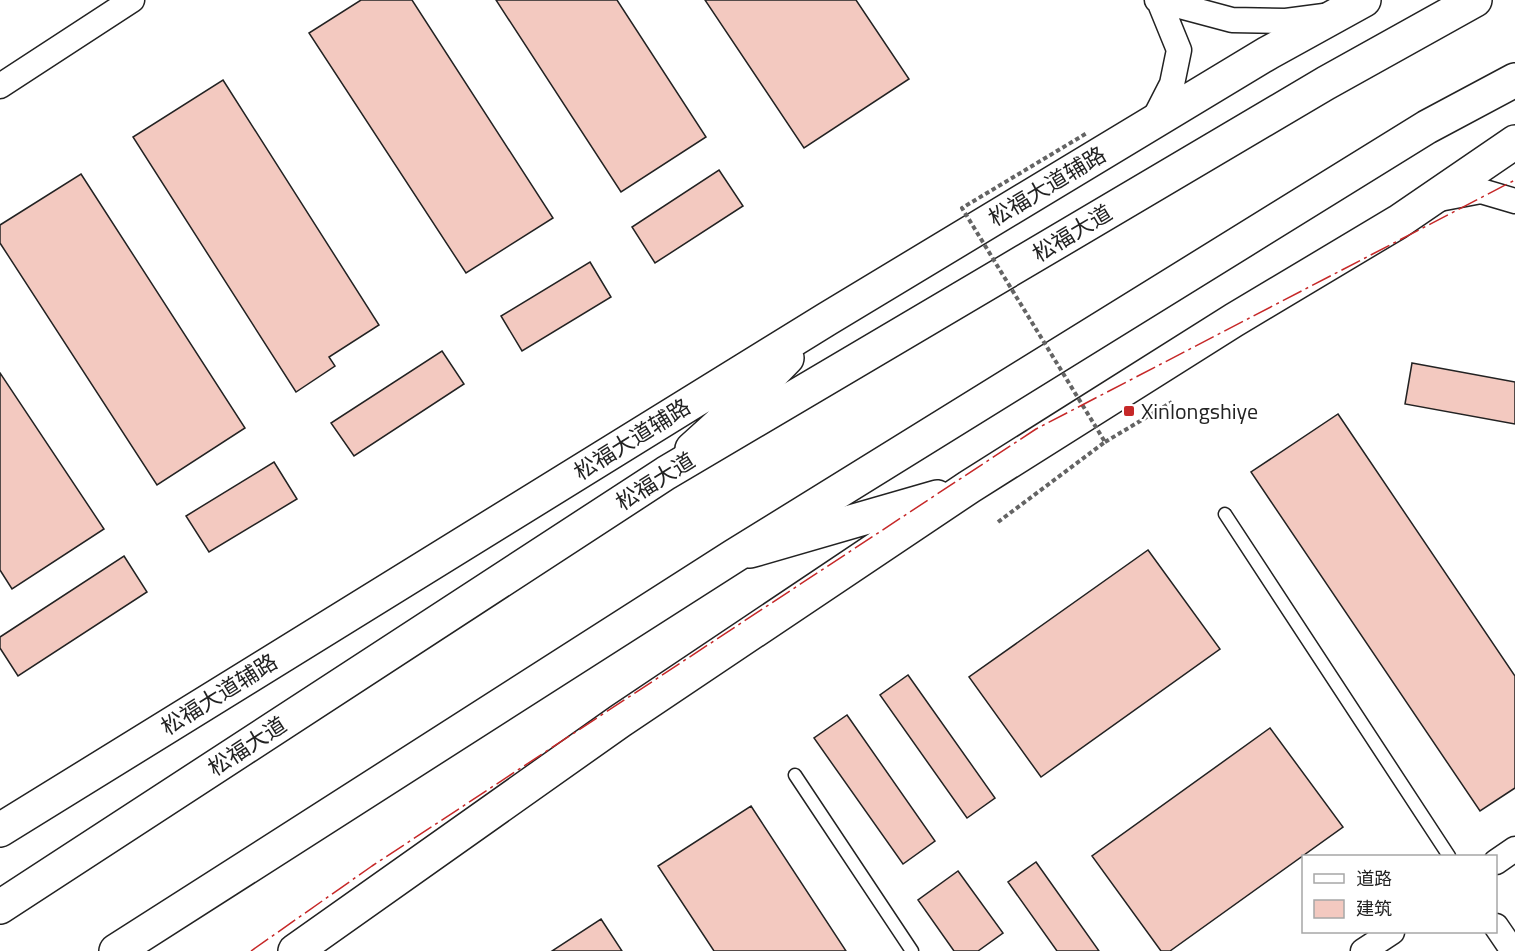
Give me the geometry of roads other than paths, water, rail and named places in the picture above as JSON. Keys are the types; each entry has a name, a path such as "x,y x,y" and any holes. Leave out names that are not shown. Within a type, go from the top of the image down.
{"main road":[{"name":"松福大道","path":"0,907 666,472 1316,89 1475,0"},
{"name":"松福大道辅路","path":"0,830 827,319 1268,53 1351,7"},
{"path":"116,951 734,556 1426,127 1515,80"},
{"path":"295,951 620,722 969,487 1234,320 1398,222 1515,142"},
{"path":"666,472 744,401 827,319"},
{"path":"734,556 969,487"}],"street":[{"path":"0,86 132,0"},
{"path":"1158,1 1232,20 1286,21 1351,7"},
{"path":"1152,123 1172,84 1179,50 1158,1"},
{"path":"1428,202 1481,190 1515,201"},
{"path":"1497,861 1515,849"},
{"path":"1497,927 1513,951"},
{"path":"1363,951 1390,933"}],"lane":[{"path":"1225,514 1448,855"},
{"path":"795,775 912,951"}],"place":[{"name":"Xinlongshiye","path":"1129,411"}]}
